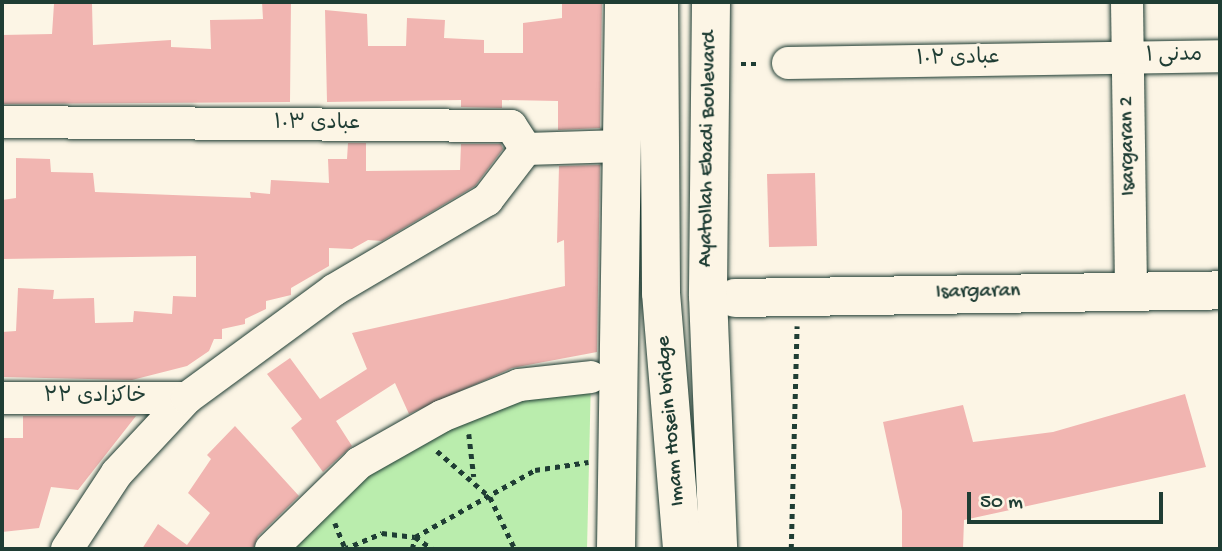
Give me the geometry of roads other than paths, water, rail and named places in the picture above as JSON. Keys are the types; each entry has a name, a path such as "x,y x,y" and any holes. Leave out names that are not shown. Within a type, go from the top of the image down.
{"main road":[{"path":"616,549 624,2"},
{"name":"Imam Hosein bridge","path":"659,2 661,293 682,549"},
{"name":"Ayatollah Ebadi Boulevard","path":"711,2 721,297"},
{"path":"735,2 721,297 737,549"},
{"name":"Isargaran","path":"721,297 1220,290"},
{"name":"Imam Hosein bridge","path":"718,549 721,297"}],"street":[{"name":"Isargaran 2","path":"1127,2 1131,291"},
{"name":"مدنی ۱","path":"1128,57 1220,56"},
{"name":"عبادی ۱۰۲","path":"788,63 1128,57"},
{"name":"عبادی ۱۰۳","path":"2,122 512,126 527,149"},
{"path":"66,549 117,473 187,398 334,290 487,201 527,149 621,146"},
{"path":"271,549 359,463 413,433 469,405 519,385 591,377"},
{"name":"خاکزادی ۲۲","path":"2,398 187,398"}]}
